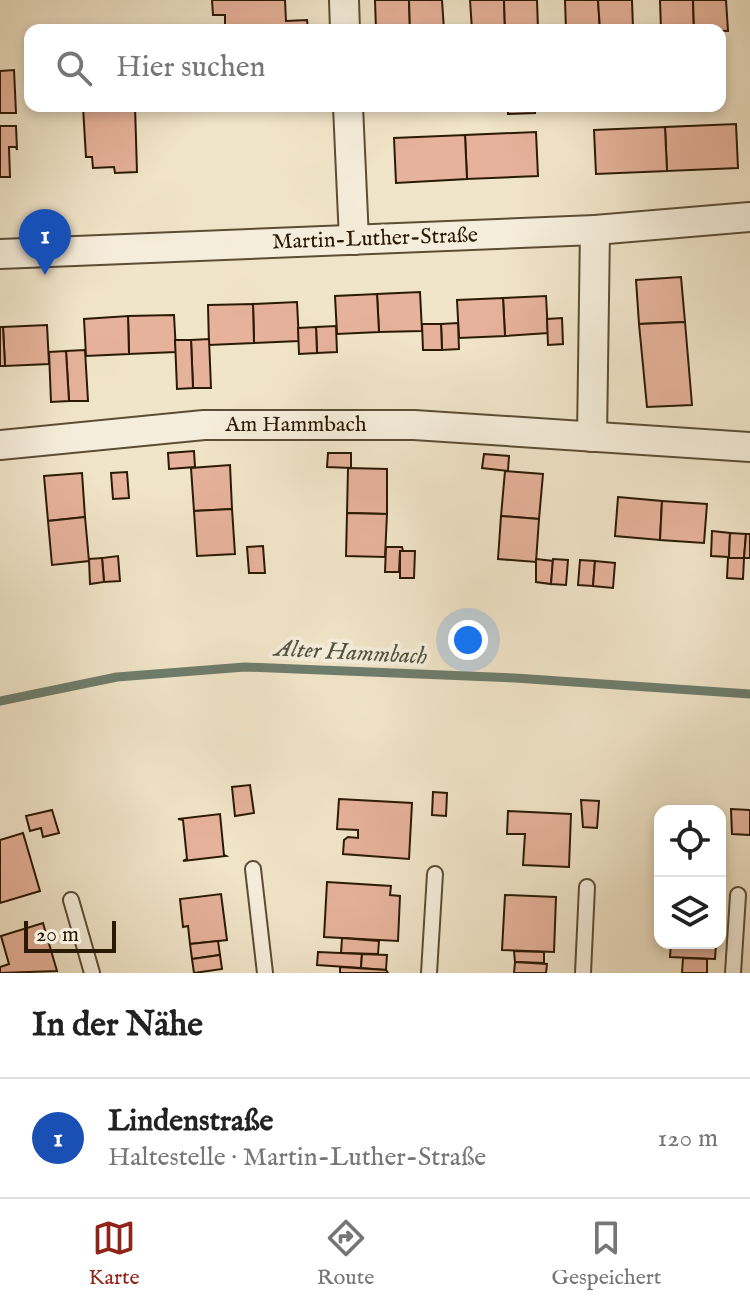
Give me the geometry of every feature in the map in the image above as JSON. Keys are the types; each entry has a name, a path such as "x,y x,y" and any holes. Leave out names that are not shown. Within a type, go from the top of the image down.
{"street":[{"path":"344,0 345,24"},
{"path":"348,112 354,240"},
{"name":"Martin-Luther-Straße","path":"0,254 595,230 750,217"},
{"path":"592,437 595,230"},
{"name":"Am Hammbach","path":"0,445 204,425 414,425 750,447"}],"lane":[{"path":"253,869 265,973"},
{"path":"429,973 435,874"},
{"path":"583,973 587,887"},
{"path":"733,973 738,895"},
{"path":"71,900 92,973"}],"building":[{"path":"212,0 285,0 286,21 307,20 307,24 225,24 225,15 213,15"},
{"path":"375,0 409,0 410,24 376,24"},
{"path":"409,0 442,0 444,24 410,24"},
{"path":"470,0 504,0 505,24 472,24"},
{"path":"504,0 537,0 538,24 505,24"},
{"path":"565,0 598,0 600,24 566,24"},
{"path":"598,0 632,0 633,24 600,24"},
{"path":"660,0 693,0 694,24 661,24"},
{"path":"693,0 726,0 728,31 726,24 694,24"},
{"path":"14,70 16,113 0,113 0,71"},
{"path":"83,112 135,112 137,172 115,173 114,167 93,168 92,157 86,157"},
{"path":"508,112 535,112 535,113"},
{"path":"736,124 738,168 667,171 665,127"},
{"path":"0,126 16,126 17,150 16,147 9,147 10,177 0,177"},
{"path":"665,127 667,171 596,174 594,130"},
{"path":"536,132 538,176 467,179 465,135"},
{"path":"465,135 467,179 396,183 394,138"},
{"path":"681,277 685,322 639,324 636,280"},
{"path":"420,292 422,331 379,332 377,294"},
{"path":"377,294 379,332 337,334 335,296"},
{"path":"546,296 548,333 505,336 503,298"},
{"path":"503,298 505,336 459,338 457,300"},
{"path":"297,302 299,341 254,343 253,304"},
{"path":"253,304 254,343 209,345 208,305"},
{"path":"174,315 176,352 129,354 128,316"},
{"path":"128,316 129,354 86,356 84,319"},
{"path":"562,318 563,344 548,345 547,319"},
{"path":"685,322 692,405 647,407 639,324"},
{"path":"458,323 459,349 442,350 441,324"},
{"path":"422,324 441,324 442,350 423,350"},
{"path":"47,325 49,364 5,366 3,327"},
{"path":"336,326 337,352 317,353 316,327"},
{"path":"0,327 3,327 5,366 0,366"},
{"path":"316,327 317,353 299,354 298,328"},
{"path":"209,339 211,388 193,388 191,340"},
{"path":"175,340 191,340 193,388 177,389"},
{"path":"85,350 88,401 69,401 66,351"},
{"path":"66,351 69,401 51,402 49,352"},
{"path":"194,451 195,467 169,469 168,453"},
{"path":"328,453 351,453 351,468 327,467"},
{"path":"484,454 509,456 508,471 482,468"},
{"path":"230,465 232,509 194,511 191,468"},
{"path":"348,468 387,469 387,514 347,513"},
{"path":"505,471 543,474 539,519 501,516"},
{"path":"127,472 129,498 113,499 111,473"},
{"path":"82,473 85,517 48,521 44,476"},
{"path":"618,497 662,501 660,540 615,536"},
{"path":"662,501 707,504 704,543 660,540"},
{"path":"232,509 235,554 197,556 194,511"},
{"path":"347,513 387,514 385,557 346,556"},
{"path":"501,516 539,519 536,562 498,559"},
{"path":"85,517 89,561 52,565 48,521"},
{"path":"712,531 730,533 729,558 744,558 743,579 727,578 728,557 711,556"},
{"path":"730,533 746,534 744,558 729,558"},
{"path":"746,534 750,534 750,558 744,558"},
{"path":"263,546 265,573 249,573 247,547"},
{"path":"386,547 402,547 399,572 385,572"},
{"path":"400,551 415,551 414,578 400,578"},
{"path":"118,556 120,581 104,582 102,558"},
{"path":"102,558 104,582 90,584 89,559"},
{"path":"536,559 553,561 551,584 536,582"},
{"path":"553,559 568,560 566,585 551,584"},
{"path":"580,560 595,561 593,586 578,585"},
{"path":"595,561 615,563 613,588 593,586"},
{"path":"250,785 254,813 235,816 232,787"},
{"path":"433,792 447,793 446,816 432,815"},
{"path":"339,799 412,803 409,859 343,854 344,840 348,837 358,838 358,830 337,829"},
{"path":"581,800 599,801 597,828 583,827"},
{"path":"731,809 750,810 750,835 732,834"},
{"path":"52,810 59,833 43,837 41,828 30,831 26,816"},
{"path":"508,811 571,814 569,867 523,865 525,834 507,834"},
{"path":"220,814 226,856 183,861 187,859 183,820 178,819"},
{"path":"23,833 40,891 0,903 0,840"},
{"path":"327,882 391,886 390,895 400,896 398,941 324,937"},
{"path":"221,894 227,940 190,944 188,926 183,927 180,899"},
{"path":"505,895 556,897 554,952 502,950"},
{"path":"43,923 57,971 0,973 0,967 9,964 1,936"},
{"path":"342,938 379,941 378,954 341,953"},
{"path":"218,941 220,955 192,959 190,944"},
{"path":"671,949 716,949 715,959 670,957"},
{"path":"514,951 544,952 544,963 515,962"},
{"path":"318,952 362,954 361,968 317,965"},
{"path":"362,954 387,955 386,970 361,968"},
{"path":"220,955 222,969 194,973 192,959"},
{"path":"683,958 707,959 707,973 682,973"},
{"path":"515,962 547,964 546,973 514,973"},
{"path":"340,967 386,970 388,973 340,973"}],"waterway":[{"name":"Alter Hammbach","path":"0,701 117,677 245,667 515,678 750,694"}],"place":[{"name":"Lindenstraße","path":"45,275"}]}
